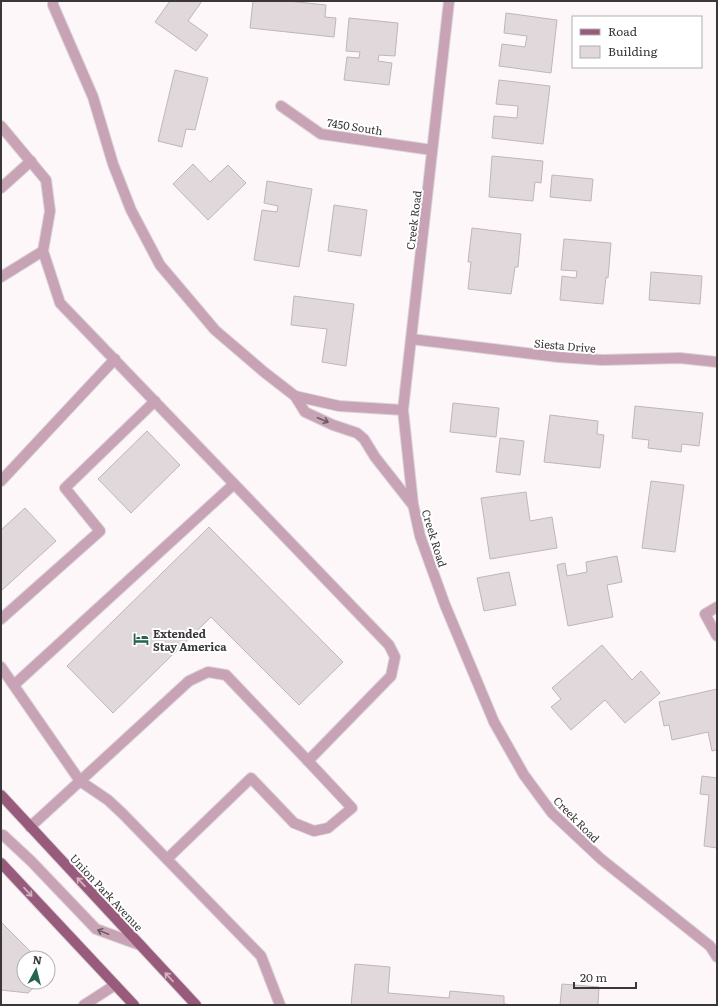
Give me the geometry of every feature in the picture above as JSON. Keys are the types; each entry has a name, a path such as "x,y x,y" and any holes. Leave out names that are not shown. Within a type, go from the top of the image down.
{"main road":[{"name":"Union Park Avenue","path":"1,795 196,1005"},
{"path":"1,863 134,1005"}],"street":[{"path":"54,1 53,5 93,97 113,164 131,210 160,265 215,330 264,372 295,396 305,412 333,425 357,433 364,439 375,457 412,504"},
{"name":"Creek Road","path":"448,1 403,410 412,504 420,536 445,605 494,722 524,775 557,818 601,859 710,946 717,957"},
{"name":"7450 South","path":"282,106 321,134 432,150"},
{"path":"1,126 46,180 50,211 43,251 60,303 389,645 395,657 391,676 308,760"},
{"path":"1,188 31,161"},
{"path":"1,276 43,251"},
{"name":"Siesta Drive","path":"411,339 558,357 602,360 680,358 717,362"},
{"path":"1,481 115,359"},
{"path":"295,396 339,406 403,410"},
{"path":"1,618 100,531 65,488 155,401"},
{"path":"14,685 234,484"},
{"path":"717,607 705,614 717,636"},
{"path":"1,667 80,781 108,800 123,814 261,956 280,1005"},
{"path":"30,827 189,680 208,672 226,675 352,808 328,828 314,831 294,823 251,778 167,860"},
{"path":"1,835 3,835 31,861 96,929 140,945"},
{"path":"84,1005 115,985"}],"building":[{"path":"170,1 202,1 188,21 208,35 196,51 155,22"},
{"path":"253,1 288,1 326,5 325,17 336,18 334,37 250,28"},
{"path":"506,13 557,20 551,73 499,66 502,44 525,47 527,36 504,33"},
{"path":"349,18 398,23 395,56 379,55 378,61 392,63 389,85 344,80 347,57 359,58 360,52 346,51"},
{"path":"175,70 208,78 195,130 186,129 182,147 158,141"},
{"path":"499,80 550,86 543,144 492,138 494,116 517,118 518,106 496,104"},
{"path":"492,156 543,161 541,183 535,182 533,201 489,197"},
{"path":"193,164 210,182 228,165 246,183 208,220 173,184"},
{"path":"552,175 593,179 591,201 550,197"},
{"path":"267,181 312,189 299,267 254,260 262,210 277,212 278,206 264,203"},
{"path":"334,205 367,210 361,256 328,251"},
{"path":"472,228 521,234 518,267 515,267 511,294 468,289 471,262 468,262"},
{"path":"564,239 611,243 608,278 606,277 603,304 560,300 562,276 576,278 577,271 561,270"},
{"path":"651,272 702,276 700,304 649,300"},
{"path":"294,296 354,304 346,366 322,362 327,329 291,325"},
{"path":"453,403 499,408 496,437 450,432"},
{"path":"635,406 703,413 699,446 682,444 681,452 648,448 649,440 632,438"},
{"path":"550,415 598,421 597,434 604,435 600,468 544,462"},
{"path":"147,431 180,465 131,513 98,479"},
{"path":"500,438 524,441 520,475 496,472"},
{"path":"651,481 684,485 675,552 642,548"},
{"path":"526,492 530,521 552,517 557,548 490,559 481,498"},
{"path":"25,508 56,541 1,591 1,530"},
{"name":"Extended Stay America","path":"209,527 343,662 299,705 211,617 113,713 67,666"},
{"path":"617,556 622,582 607,585 613,617 568,626 557,565 565,563 567,576 587,572 586,562"},
{"path":"509,572 516,605 484,611 477,578"},
{"path":"602,645 632,680 641,671 660,693 625,723 605,700 571,730 551,707 561,699 552,688"},
{"path":"717,689 717,750 712,751 708,732 672,740 669,725 664,726 659,702"},
{"path":"702,776 717,778 717,848 704,846 709,795 700,794"},
{"path":"1,922 29,950 16,950 16,990 31,990 28,993 1,990"},
{"path":"355,964 390,967 388,993 449,998 450,991 504,996 504,1004 514,1005 351,1005"},
{"path":"562,984 599,987 598,1005 560,1005"}],"place":[{"name":"Extended Stay America","path":"141,639"}]}
